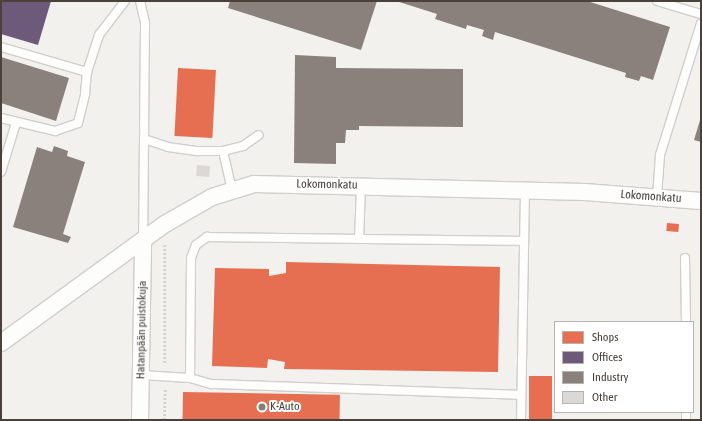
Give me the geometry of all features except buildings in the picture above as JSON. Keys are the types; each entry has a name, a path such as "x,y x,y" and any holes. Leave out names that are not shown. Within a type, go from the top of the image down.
{"street":[{"name":"Lokomonkatu","path":"1,343 165,224 192,207 232,189 254,184 525,190 701,201"},
{"name":"Hatanpään puistokuja","path":"140,420 143,240"}],"lane":[{"path":"1,118 16,123 55,131 78,122 85,94 87,72 99,35 125,1"},
{"path":"140,1 145,23 143,240"},
{"path":"657,1 701,14"},
{"path":"657,198 660,155 701,23"},
{"path":"1,47 87,72"},
{"path":"1,172 16,123"},
{"path":"144,139 175,148 222,151 244,146 259,135"},
{"path":"222,151 232,189"},
{"path":"359,239 361,186"},
{"path":"521,420 525,190"},
{"path":"190,378 191,258 193,251 201,240 212,236 524,241"},
{"path":"685,258 686,321"},
{"path":"141,375 165,378 190,378 211,384 521,395"}],"path":[{"path":"164,420 165,224"}],"place":[{"name":"K-Auto","path":"262,407"}]}
